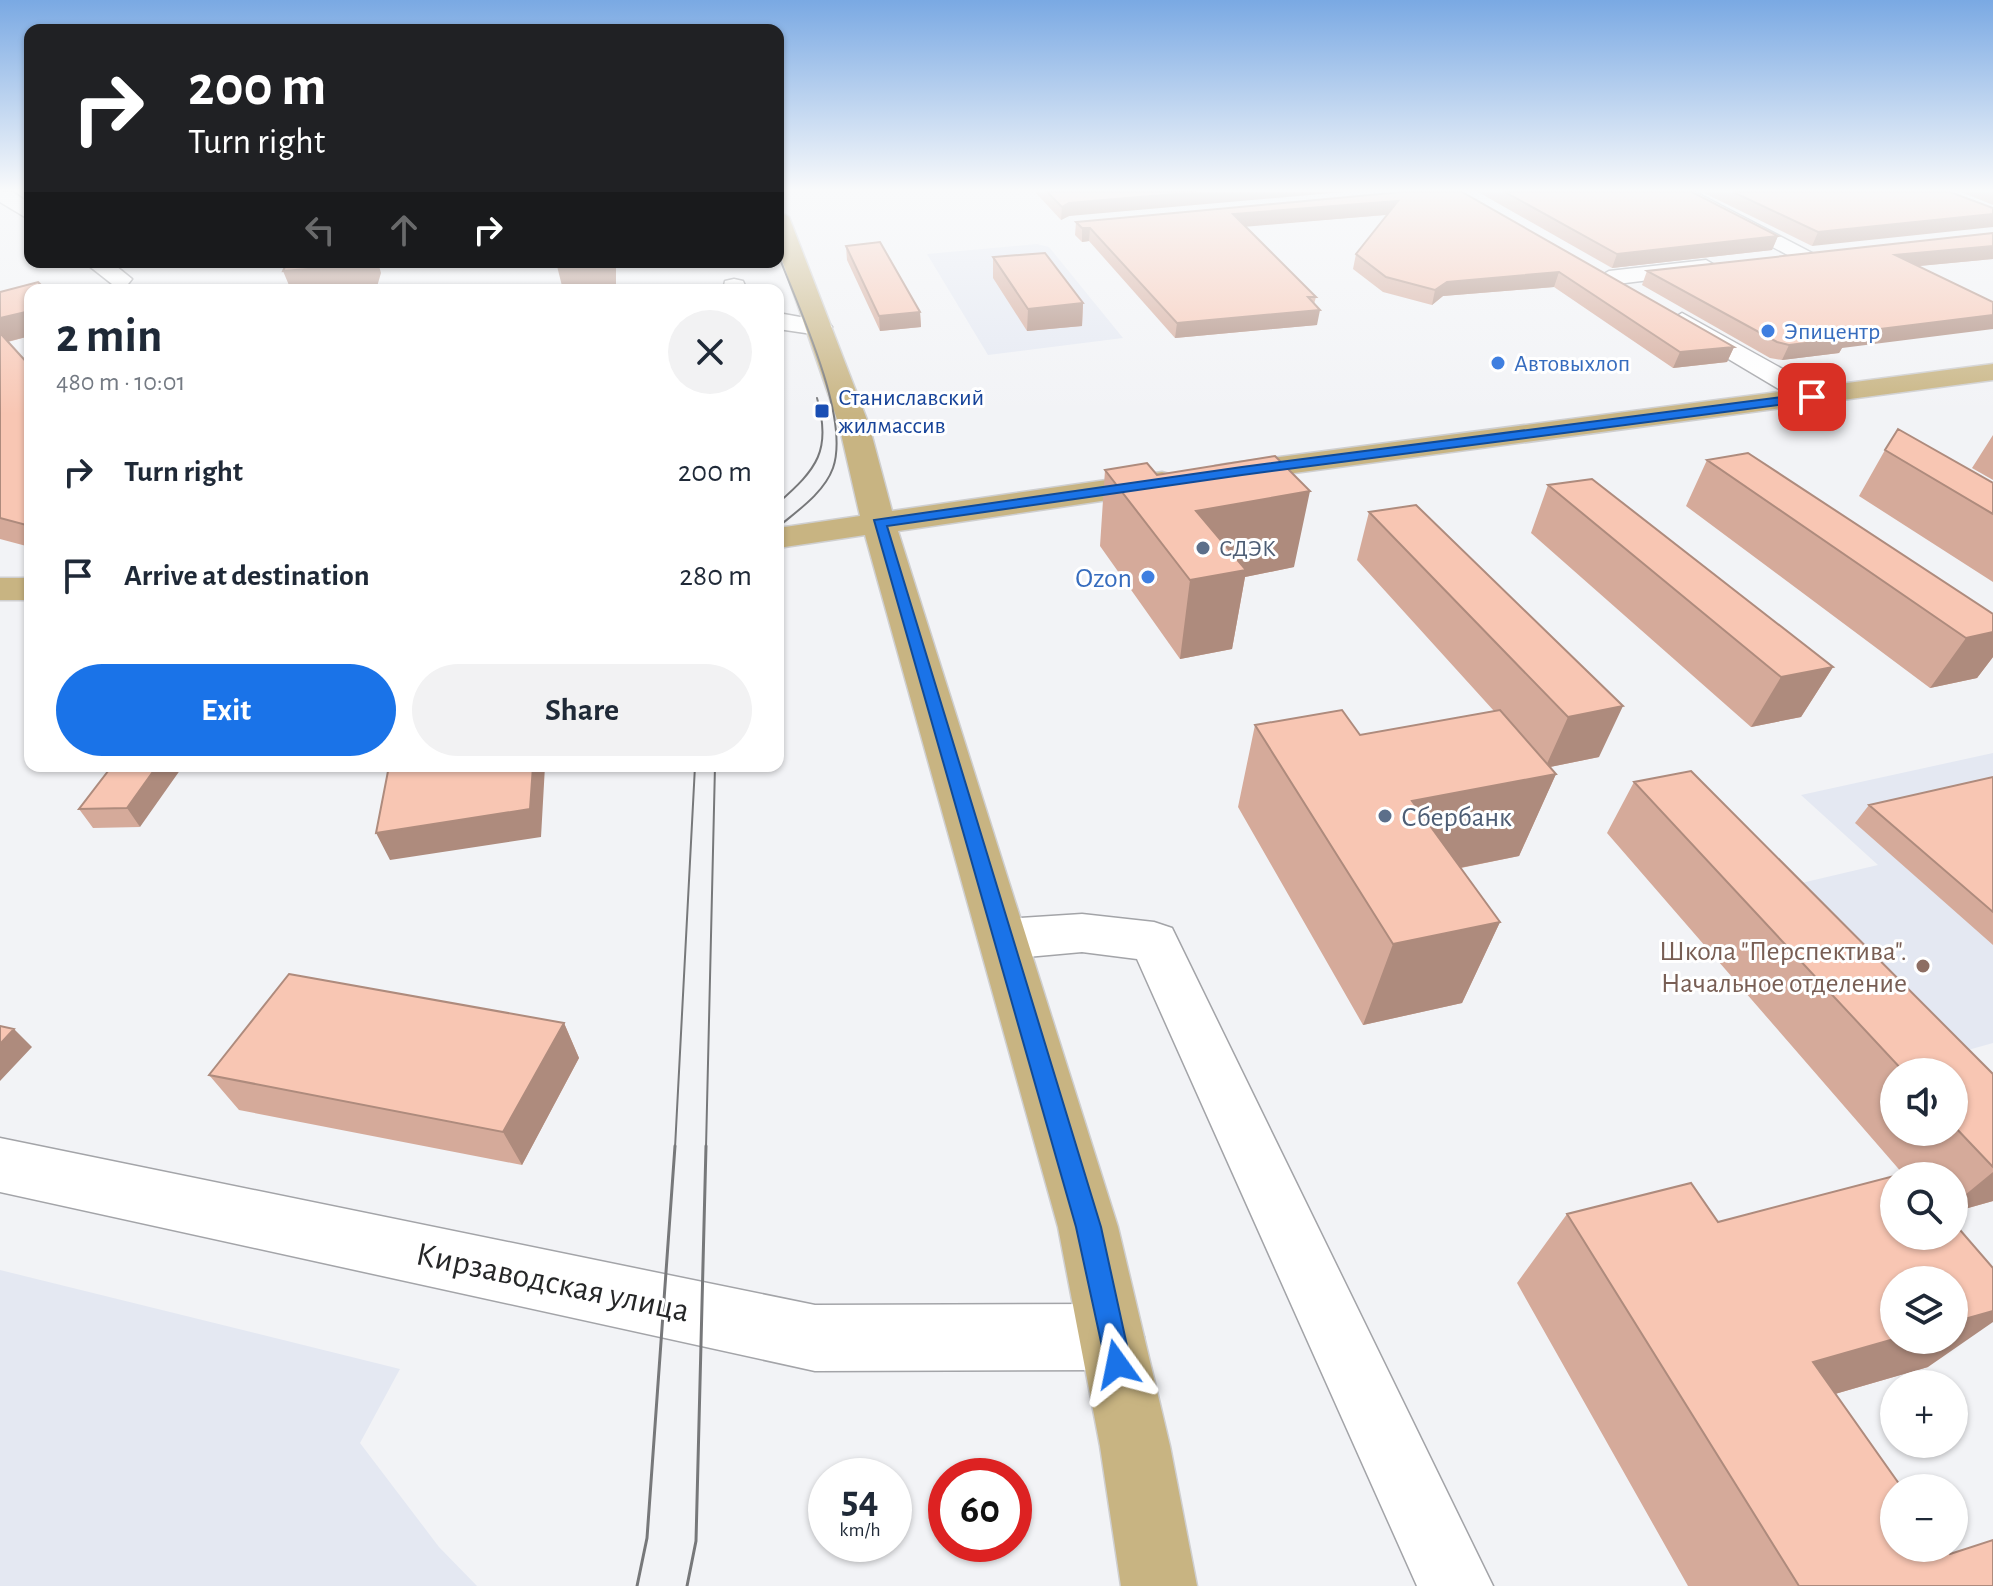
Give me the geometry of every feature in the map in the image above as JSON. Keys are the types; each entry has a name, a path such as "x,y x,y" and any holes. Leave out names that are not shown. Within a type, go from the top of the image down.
{"main road":[{"path":"793,266 811,327 854,425 879,523 1088,1227 1159,1586"},
{"path":"784,537 1258,469 1993,372"},
{"path":"0,589 24,589"}],"street":[{"path":"1588,266 1812,397"},
{"path":"1609,278 1713,266"},
{"path":"104,268 120,279"},
{"path":"784,322 811,327"},
{"path":"784,334 811,327"},
{"path":"1004,939 1082,933 1154,942 1455,1586"},
{"name":"Кирзаводская улица","path":"0,1165 815,1338 1111,1337"}],"shaded area":[{"path":"934,266 1064,266 1123,338 988,355"},
{"name":"Школа \"Перспектива\". Начальное отделение","path":"1993,753 1993,1043 1943,1057 1776,889 1878,865 1801,795"},
{"path":"0,1270 400,1369 360,1443 439,1547 477,1586 0,1586"}],"building":[{"path":"855,266 894,266 920,312 879,316"},
{"path":"999,266 1055,266 1083,303 1028,309"},
{"path":"1125,266 1285,266 1316,297 1308,297 1320,310 1177,323"},
{"path":"1372,266 1592,266 1734,347 1680,352 1559,272 1447,282 1435,290 1386,277"},
{"path":"1692,266 1918,266 1993,302 1993,315 1839,334 1847,338 1789,345 1777,342 1647,271"},
{"path":"284,268 320,268 283,271"},
{"path":"24,286 24,312 0,318 0,292"},
{"path":"0,333 24,359 24,524 0,518"},
{"path":"1898,429 1993,483 1993,514 1885,450"},
{"path":"1748,453 1993,614 1993,632 1966,638 1707,460"},
{"path":"1275,456 1310,491 1196,511 1246,570 1190,580 1105,470 1147,463 1157,475"},
{"path":"1592,479 1833,667 1781,677 1548,485"},
{"path":"1416,505 1623,706 1568,717 1369,512"},
{"path":"1342,710 1360,735 1500,710 1556,774 1412,801 1500,922 1393,944 1255,725"},
{"path":"1691,771 1993,1074 1993,1167 1968,1141 1968,1058 1891,1058 1634,782"},
{"path":"107,772 153,772 127,808 79,809"},
{"path":"388,772 533,772 530,809 376,833"},
{"path":"1993,777 1993,912 1869,805"},
{"path":"289,974 564,1023 503,1132 209,1075"},
{"path":"0,1026 14,1029 0,1044"},
{"path":"1880,1180 1880,1250 1968,1250 1968,1239 1993,1268 1993,1311 1968,1318 1968,1266 1880,1266 1880,1343 1813,1362 1892,1474 1880,1474 1880,1562 1968,1562 1968,1548 1993,1540 1993,1586 1799,1586 1567,1214 1691,1183 1718,1222"}],"tram line":[{"path":"783,268 829,391 837,446 833,468 823,486 784,522"},
{"path":"784,497 811,469 822,445 817,398"},
{"path":"675,1148 695,772"},
{"path":"706,1148 715,772"},
{"path":"637,1586 647,1538 675,1146"},
{"path":"687,1586 696,1541 706,1146"}],"place":[{"name":"Эпицентр","path":"1768,331"},
{"name":"Автовыхлоп","path":"1498,363"},
{"name":"Станиславский жилмассив","path":"822,411"},
{"name":"СДЭК","path":"1203,548"},
{"name":"Ozon","path":"1148,577"},
{"name":"Сбербанк","path":"1385,816"},
{"name":"Школа \"Перспектива\". Начальное отделение","path":"1923,966"}],"route":[{"path":"1117,1364 1088,1227 879,523 1242,471 1812,397"}]}
